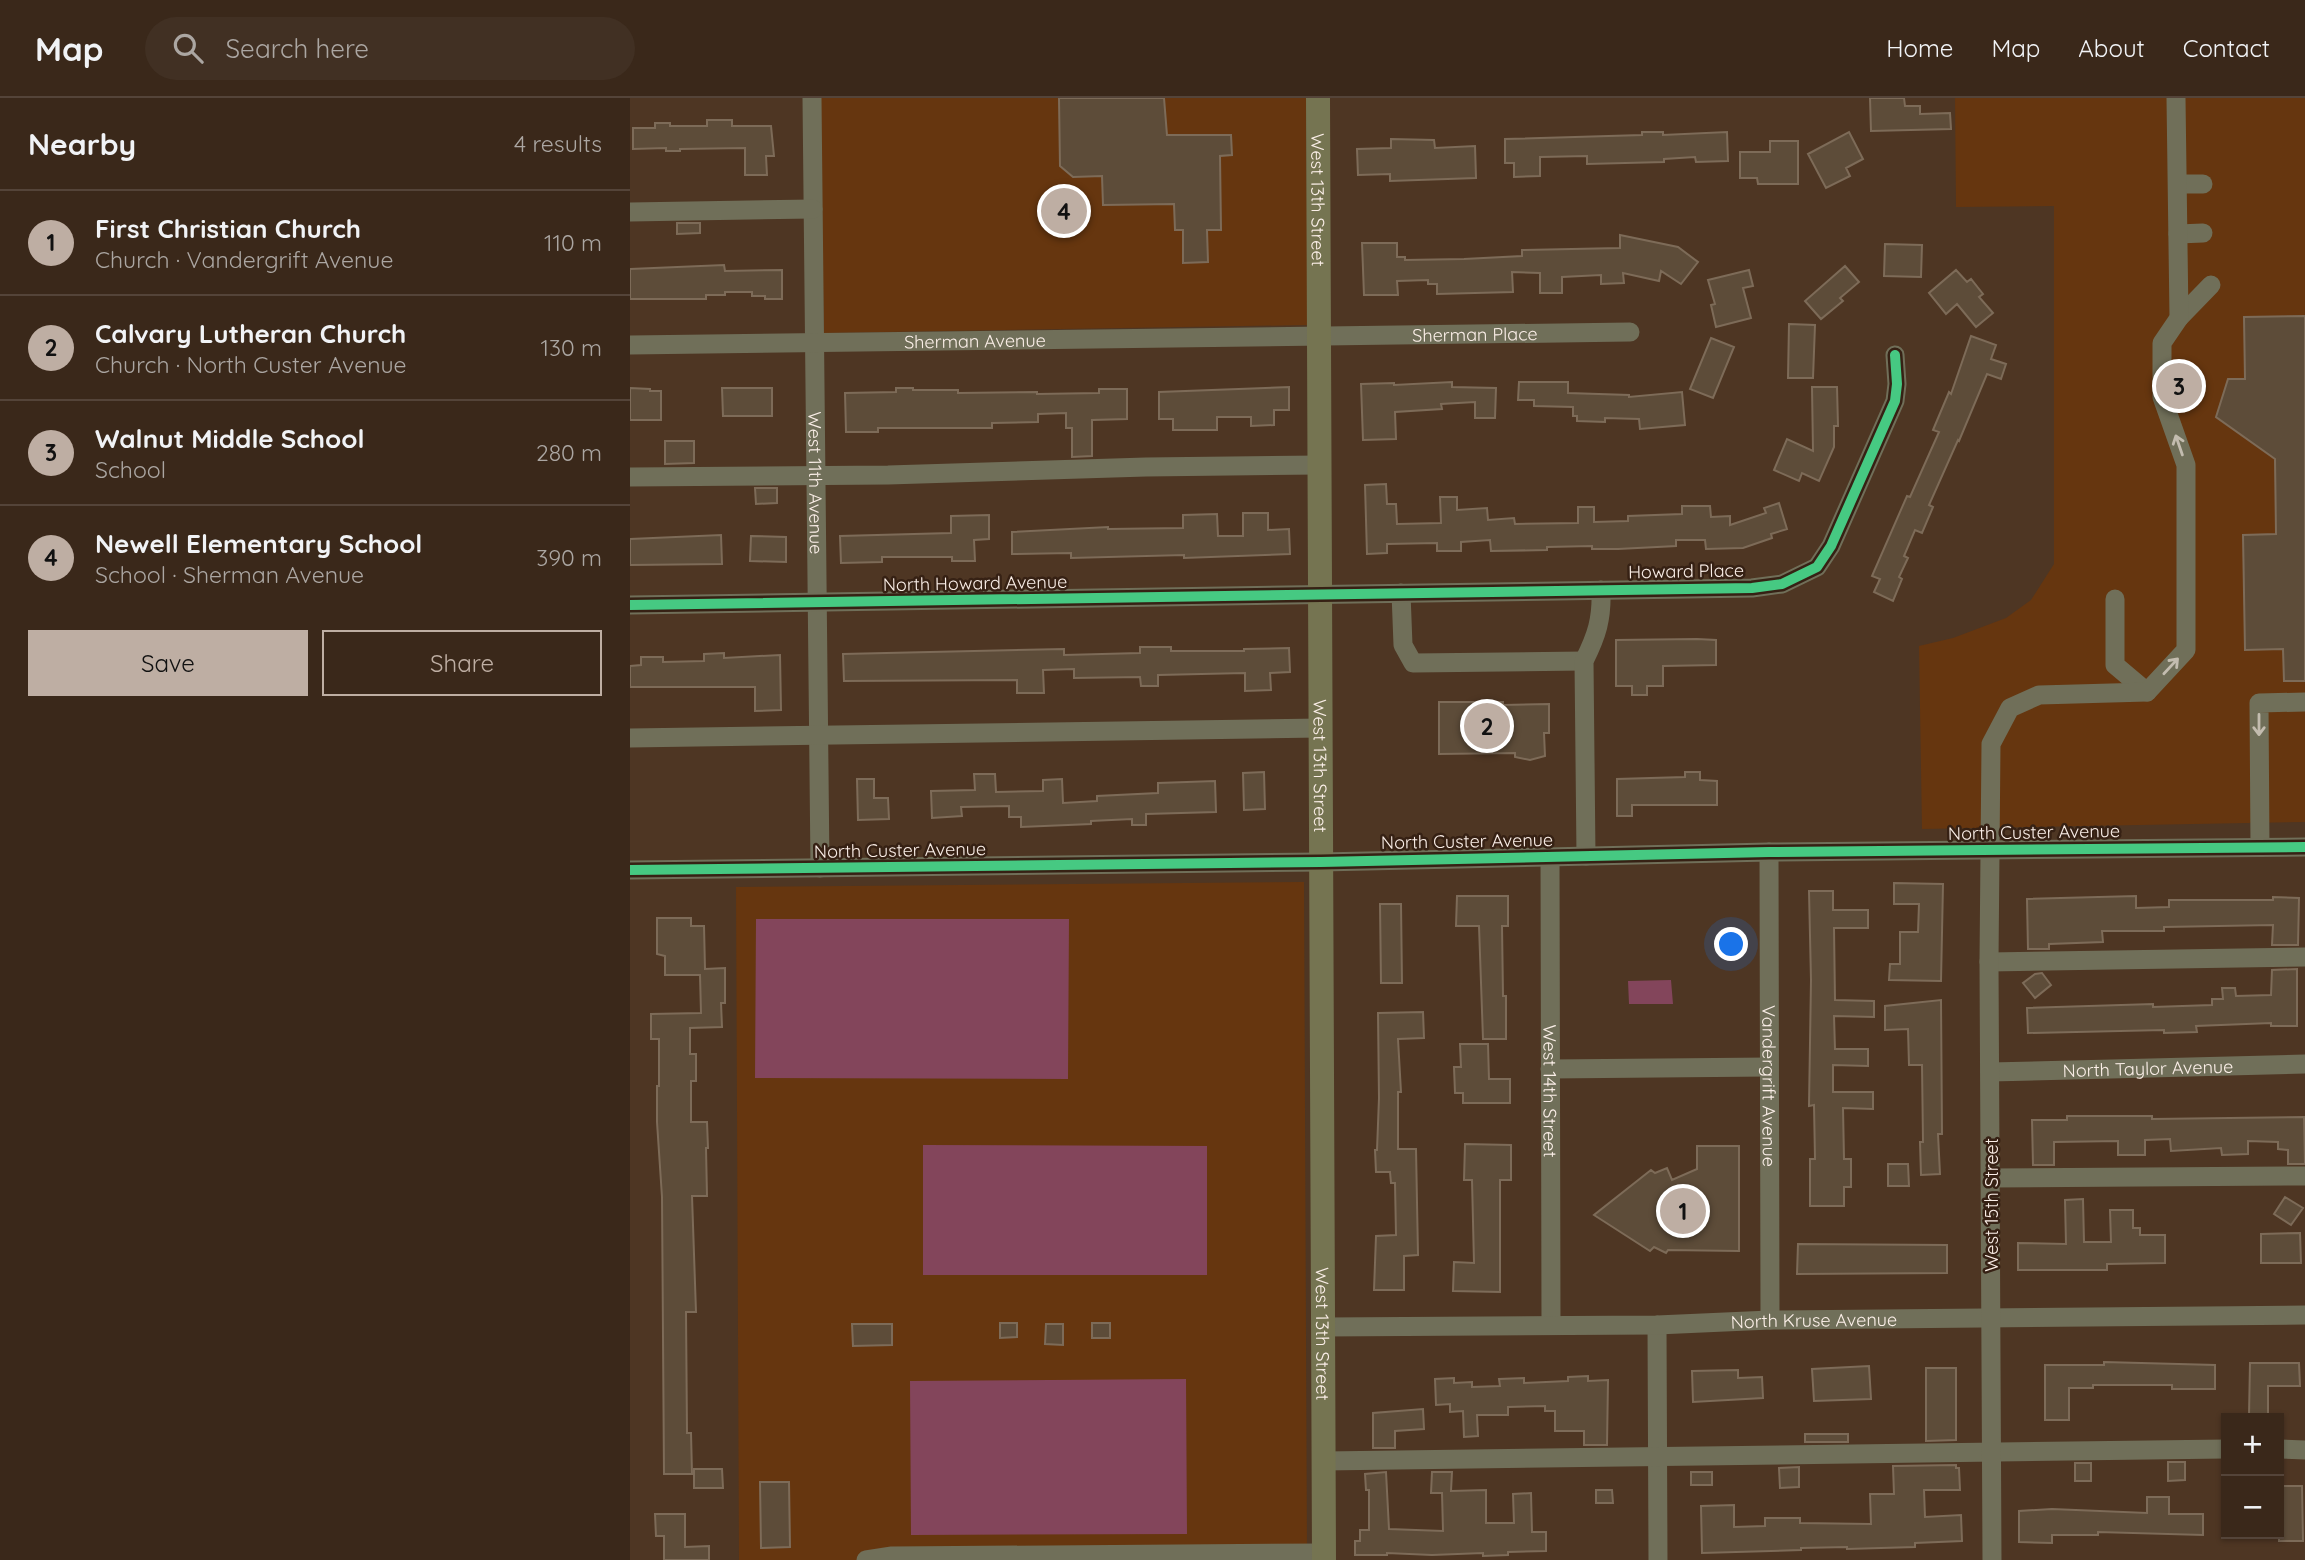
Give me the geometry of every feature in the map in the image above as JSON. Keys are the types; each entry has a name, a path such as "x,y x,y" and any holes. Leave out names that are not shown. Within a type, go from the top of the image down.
{"main road":[{"name":"West 13th Street","path":"1318,98 1324,1556"}],"street":[{"name":"West 11th Avenue","path":"812,98 820,869"},
{"path":"2176,98 2179,318"},
{"path":"2178,184 2203,184"},
{"path":"630,212 813,209"},
{"path":"2178,243 2203,233"},
{"path":"2115,665 2147,692 2186,650 2186,465 2162,397 2162,343 2179,318 2211,285"},
{"name":"Sherman Place","path":"1319,335 1630,332"},
{"name":"Sherman Avenue","path":"630,345 1319,335"},
{"name":"Howard Place","path":"1320,595 1762,587 1782,584 1817,567 1831,546 1895,401 1895,355"},
{"path":"630,477 1320,465"},
{"path":"1586,856 1584,661 1595,640 1602,616 1601,590"},
{"path":"1401,593 1403,645 1413,663 1584,661"},
{"name":"North Howard Avenue","path":"630,605 1320,595"},
{"path":"2090,693 2115,665 2115,599"},
{"name":"West 15th Street","path":"1992,1560 1989,962 1991,744 2010,708 2039,695 2147,692"},
{"path":"2260,847 2259,703 2305,702"},
{"path":"630,738 1320,728"},
{"name":"North Custer Avenue","path":"630,870 1321,862 1769,852 2305,847"},
{"name":"Vandergrift Avenue","path":"1769,852 1770,1320"},
{"name":"West 14th Street","path":"1549,857 1551,1325"},
{"path":"1989,962 2305,957"},
{"name":"North Taylor Avenue","path":"1990,1072 2305,1063"},
{"path":"1550,1069 1769,1067"},
{"path":"1991,1178 2305,1176"},
{"name":"North Kruse Avenue","path":"1324,1327 2305,1315"},
{"path":"1657,1325 1658,1560"},
{"path":"1324,1461 2221,1449"},
{"path":"2284,1449 2305,1450"},
{"path":"866,1560 892,1556 1324,1556"}],"shaded area":[{"path":"819,98 1306,98 1308,325 824,333"},
{"path":"1955,98 2305,98 2305,822 1922,829 1919,646 1953,638 2006,618 2031,600 2054,564 2054,206 1956,207"},
{"path":"1304,882 1307,1560 739,1560 736,887"},
{"path":"756,919 1069,919 1068,1079 755,1078"},
{"path":"1671,980 1673,1004 1629,1004 1628,981"},
{"path":"923,1145 1207,1146 1207,1275 923,1275"},
{"path":"1186,1379 1187,1534 911,1535 910,1381"}],"building":[{"path":"1059,98 1164,98 1167,135 1231,135 1232,155 1220,156 1221,230 1207,230 1208,262 1183,263 1183,230 1175,230 1174,204 1103,205 1102,176 1073,177 1060,166"},
{"path":"1870,98 1904,98 1905,106 1920,106 1920,114 1950,113 1951,129 1871,131"},
{"path":"707,120 732,120 732,126 771,126 774,156 766,156 767,175 745,175 745,148 680,151 666,151 666,148 633,149 633,128 655,128 655,123 670,123 670,126 707,126"},
{"path":"1642,132 1663,132 1663,135 1727,132 1728,161 1696,162 1695,157 1664,159 1664,162 1587,164 1587,156 1540,157 1540,176 1514,177 1514,163 1505,163 1505,139 1642,135"},
{"path":"1849,132 1863,159 1846,168 1850,176 1826,188 1808,154"},
{"path":"1391,139 1434,140 1435,148 1475,146 1476,178 1390,181 1390,174 1358,175 1357,149 1391,148"},
{"path":"1770,141 1798,141 1798,184 1758,184 1757,178 1740,178 1740,152 1770,152"},
{"path":"677,223 700,223 700,233 677,234"},
{"path":"1620,235 1678,247 1698,262 1681,284 1661,271 1659,281 1623,273 1624,283 1601,284 1601,275 1562,277 1562,293 1540,293 1540,273 1512,272 1513,292 1437,294 1437,284 1428,284 1428,280 1397,281 1398,295 1364,295 1362,243 1397,243 1397,257 1405,257 1405,260 1464,259 1522,256 1522,250 1620,248"},
{"path":"1885,244 1922,245 1921,277 1884,276"},
{"path":"724,265 725,271 782,270 782,299 752,296 752,292 725,292 725,295 706,295 706,299 630,299 630,269"},
{"path":"1845,266 1859,282 1840,298 1843,301 1821,319 1805,301"},
{"path":"1749,270 1753,286 1743,288 1751,318 1716,327 1711,305 1715,304 1708,280"},
{"path":"1956,270 1967,282 1971,279 1983,294 1979,297 1993,313 1976,327 1957,304 1946,314 1929,293"},
{"path":"2305,316 2305,681 2284,681 2283,649 2245,650 2243,535 2276,534 2275,459 2216,417 2228,379 2245,379 2244,317"},
{"path":"1789,324 1815,325 1813,378 1788,378"},
{"path":"1971,336 1996,345 1991,359 2006,364 2001,379 1987,374 1929,505 1933,507 1922,533 1915,530 1904,556 1908,558 1899,577 1902,579 1893,601 1874,592 1880,579 1872,576 1939,432 1933,430 1949,392 1951,394"},
{"path":"1711,338 1734,347 1713,398 1690,389"},
{"path":"1452,382 1452,387 1496,388 1495,418 1475,418 1475,402 1441,404 1442,409 1395,412 1396,439 1363,440 1361,384"},
{"path":"1519,382 1568,382 1568,393 1629,397 1682,392 1685,425 1640,429 1639,419 1577,421 1577,416 1573,416 1573,407 1534,406 1534,400 1518,400"},
{"path":"1289,387 1289,410 1274,410 1274,425 1251,426 1251,417 1217,417 1217,430 1173,430 1173,419 1159,419 1159,392"},
{"path":"1812,387 1837,387 1838,426 1834,426 1834,447 1819,481 1802,473 1799,481 1774,470 1787,439 1813,451"},
{"path":"630,388 661,391 661,420 630,420"},
{"path":"722,388 772,388 772,416 723,416"},
{"path":"896,388 958,390 958,393 1037,394 1099,393 1099,389 1127,389 1127,419 1092,420 1092,456 1072,457 1072,428 1066,428 1066,413 1038,414 1038,422 992,423 992,428 878,428 878,432 846,432 845,393 896,392"},
{"path":"665,441 694,441 694,463 665,464"},
{"path":"1386,484 1387,504 1396,504 1397,524 1441,523 1440,497 1457,497 1457,510 1487,508 1488,520 1514,518 1515,524 1578,523 1578,507 1594,507 1594,522 1628,521 1628,516 1682,514 1682,506 1710,506 1711,517 1730,516 1730,525 1766,513 1764,508 1779,503 1787,529 1771,534 1772,538 1743,548 1706,549 1705,540 1676,540 1676,546 1618,549 1592,549 1592,546 1547,547 1547,550 1491,551 1490,540 1461,542 1461,551 1437,551 1437,543 1387,544 1387,553 1367,554 1365,485"},
{"path":"755,488 777,488 777,503 756,504"},
{"path":"1243,513 1268,513 1268,530 1289,529 1290,554 1071,558 1071,553 1012,554 1012,532 1108,527 1183,528 1183,515 1217,514 1218,536 1243,536"},
{"path":"989,515 989,539 974,540 975,561 952,561 952,557 882,557 882,562 841,563 840,536 951,533 951,516"},
{"path":"721,535 722,564 630,565 630,539"},
{"path":"751,536 786,537 786,562 750,561"},
{"path":"1616,640 1716,640 1716,665 1663,666 1663,686 1647,686 1647,695 1632,695 1632,686 1616,686"},
{"path":"1140,647 1171,647 1171,651 1289,648 1290,672 1270,673 1271,690 1245,691 1245,673 1158,675 1158,686 1141,686 1140,677 1074,678 1074,669 1043,670 1044,693 1017,693 1017,680 844,681 843,654 1064,649 1064,655 1140,653"},
{"path":"724,653 724,658 780,655 781,710 755,711 755,687 630,687 630,666 641,665 641,657 663,657 663,662 704,661 704,654"},
{"path":"1439,702 1549,704 1549,733 1544,733 1545,756 1530,760 1515,757 1515,753 1439,754"},
{"path":"1264,772 1265,809 1244,810 1243,773"},
{"path":"1685,772 1700,772 1700,780 1717,781 1717,805 1632,805 1632,816 1617,816 1617,779 1685,777"},
{"path":"974,774 995,774 996,792 1043,791 1043,780 1062,779 1063,803 1097,801 1097,796 1158,793 1158,783 1215,781 1216,812 1146,814 1146,825 1132,825 1132,819 1021,827 1021,817 1009,817 1009,806 961,807 962,816 932,818 931,791 975,790"},
{"path":"857,779 874,779 874,798 888,798 889,819 858,820"},
{"path":"1894,883 1943,884 1941,981 1889,980 1890,964 1900,964 1900,932 1918,932 1919,904 1894,904"},
{"path":"1809,891 1833,891 1833,910 1868,910 1868,928 1834,928 1835,1000 1874,1001 1874,1017 1834,1016 1835,1049 1868,1049 1868,1066 1833,1065 1833,1092 1873,1092 1873,1109 1843,1108 1844,1159 1851,1159 1851,1187 1844,1187 1844,1206 1810,1206 1810,1159 1815,1159 1814,1105 1809,1106"},
{"path":"1457,896 1508,896 1508,926 1502,926 1506,1039 1483,1039 1479,926 1456,926"},
{"path":"2136,896 2136,908 2169,907 2169,900 2299,898 2298,945 2272,945 2273,925 2164,927 2164,931 2102,931 2103,942 2049,944 2049,949 2028,949 2027,899"},
{"path":"1380,904 1401,904 1402,983 1381,983"},
{"path":"657,918 691,918 691,926 704,926 705,969 725,968 725,1003 721,1003 722,1027 690,1028 690,1054 696,1054 696,1081 691,1081 691,1122 707,1122 708,1148 707,1196 692,1196 696,1312 686,1312 687,1433 691,1433 692,1474 664,1474 662,1197 657,1122 659,1039 651,1039 651,1014 701,1013 700,975 665,975 665,956 657,954"},
{"path":"2297,969 2297,1026 2271,1026 2271,1023 2196,1026 2197,1032 2164,1033 2164,1030 2028,1033 2027,1008 2212,1005 2212,999 2223,999 2222,988 2235,988 2236,996 2271,995 2272,970"},
{"path":"2042,973 2051,985 2035,998 2023,983 2035,974"},
{"path":"1941,1000 1942,1134 1938,1134 1940,1174 1921,1175 1922,1065 1909,1065 1908,1029 1885,1030 1885,1006"},
{"path":"1423,1012 1424,1038 1398,1039 1401,1092 1398,1092 1398,1149 1416,1149 1418,1255 1404,1256 1404,1290 1374,1290 1376,1236 1396,1235 1395,1183 1391,1183 1390,1172 1376,1172 1378,1013"},
{"path":"1460,1044 1488,1044 1489,1079 1510,1079 1510,1103 1463,1103 1463,1093 1455,1093 1454,1067 1461,1067"},
{"path":"2067,1116 2152,1116 2152,1119 2304,1117 2305,1164 2288,1164 2288,1150 2278,1149 2278,1142 2248,1141 2248,1154 2222,1155 2221,1148 2171,1151 2170,1139 2145,1140 2145,1155 2118,1155 2118,1141 2054,1142 2054,1165 2033,1165 2032,1120 2067,1120"},
{"path":"1465,1144 1511,1145 1511,1180 1500,1180 1500,1292 1453,1291 1454,1262 1474,1263 1472,1180 1464,1180"},
{"path":"1697,1146 1739,1146 1739,1251 1668,1250 1666,1253 1654,1247 1650,1251 1594,1215 1651,1170 1655,1173 1667,1168 1672,1180 1697,1169"},
{"path":"1888,1164 1908,1164 1909,1186 1888,1186"},
{"path":"2285,1197 2303,1208 2291,1225 2274,1214"},
{"path":"2083,1199 2084,1242 2111,1242 2110,1210 2133,1210 2133,1228 2140,1228 2140,1235 2165,1235 2165,1263 2107,1264 2107,1270 2018,1270 2018,1243 2066,1244 2065,1200"},
{"path":"2300,1233 2301,1263 2261,1263 2261,1234"},
{"path":"1798,1244 1947,1245 1947,1273 1797,1274"},
{"path":"1000,1323 1017,1323 1017,1337 1000,1338"},
{"path":"1092,1323 1110,1323 1110,1338 1092,1338"},
{"path":"852,1324 892,1324 892,1345 853,1346"},
{"path":"1046,1324 1063,1324 1063,1345 1045,1344"},
{"path":"2104,1362 2215,1365 2215,1389 2172,1389 2172,1385 2093,1385 2093,1388 2069,1388 2069,1420 2045,1420 2045,1365 2104,1365"},
{"path":"2250,1363 2299,1363 2300,1386 2268,1386 2268,1413 2249,1413"},
{"path":"1869,1366 1871,1399 1814,1401 1812,1369"},
{"path":"1926,1368 1956,1368 1956,1440 1926,1441"},
{"path":"1738,1370 1738,1378 1762,1377 1763,1398 1693,1402 1692,1371"},
{"path":"1588,1376 1588,1381 1608,1380 1607,1445 1584,1445 1584,1431 1555,1431 1555,1411 1545,1411 1545,1406 1508,1407 1508,1415 1477,1415 1478,1436 1464,1437 1463,1411 1450,1412 1450,1404 1436,1405 1435,1379 1454,1378 1454,1383 1472,1382 1472,1387 1500,1386 1499,1379 1524,1378 1524,1383 1568,1381 1568,1377"},
{"path":"1423,1409 1424,1429 1395,1431 1395,1448 1373,1448 1373,1413"},
{"path":"1805,1434 1848,1434 1848,1442 1805,1442"},
{"path":"2168,1462 2185,1462 2185,1480 2168,1481"},
{"path":"2075,1463 2091,1463 2091,1481 2075,1481"},
{"path":"1956,1465 1956,1468 1959,1468 1960,1490 1924,1490 1925,1517 1961,1515 1962,1541 1915,1543 1915,1547 1801,1548 1702,1553 1701,1506 1734,1505 1734,1527 1765,1526 1765,1518 1800,1518 1800,1523 1871,1524 1870,1494 1894,1494 1893,1466"},
{"path":"1799,1467 1799,1487 1780,1488 1779,1468"},
{"path":"694,1469 722,1469 723,1488 694,1488"},
{"path":"1386,1472 1389,1529 1443,1531 1442,1493 1431,1493 1432,1472 1452,1472 1451,1491 1486,1490 1486,1523 1514,1523 1513,1494 1531,1493 1532,1532 1546,1532 1546,1551 1483,1556 1483,1553 1355,1555 1355,1541 1360,1541 1360,1530 1369,1530 1369,1490 1366,1490 1365,1474"},
{"path":"1691,1472 1712,1472 1712,1485 1691,1485"},
{"path":"760,1482 789,1482 790,1547 761,1548"},
{"path":"2284,1486 2302,1486 2303,1541 2279,1541 2284,1539"},
{"path":"1596,1490 1612,1490 1613,1503 1596,1503"},
{"path":"2147,1497 2169,1497 2169,1514 2203,1514 2203,1535 2098,1532 2098,1535 2052,1535 2052,1543 2019,1542 2019,1511 2052,1509 2147,1513"},
{"path":"655,1514 685,1514 685,1547 709,1546 709,1560 664,1560 664,1536 656,1536"}],"cycle path":[{"path":"630,605 1752,588 1782,584 1817,567 1831,546 1895,401 1895,355"},
{"path":"630,870 1321,862 1769,852 2305,847"}],"place":[{"name":"Newell Elementary School","path":"1064,211"},
{"name":"Walnut Middle School","path":"2179,386"},
{"name":"Calvary Lutheran Church","path":"1487,726"},
{"name":"First Christian Church","path":"1683,1211"}]}
